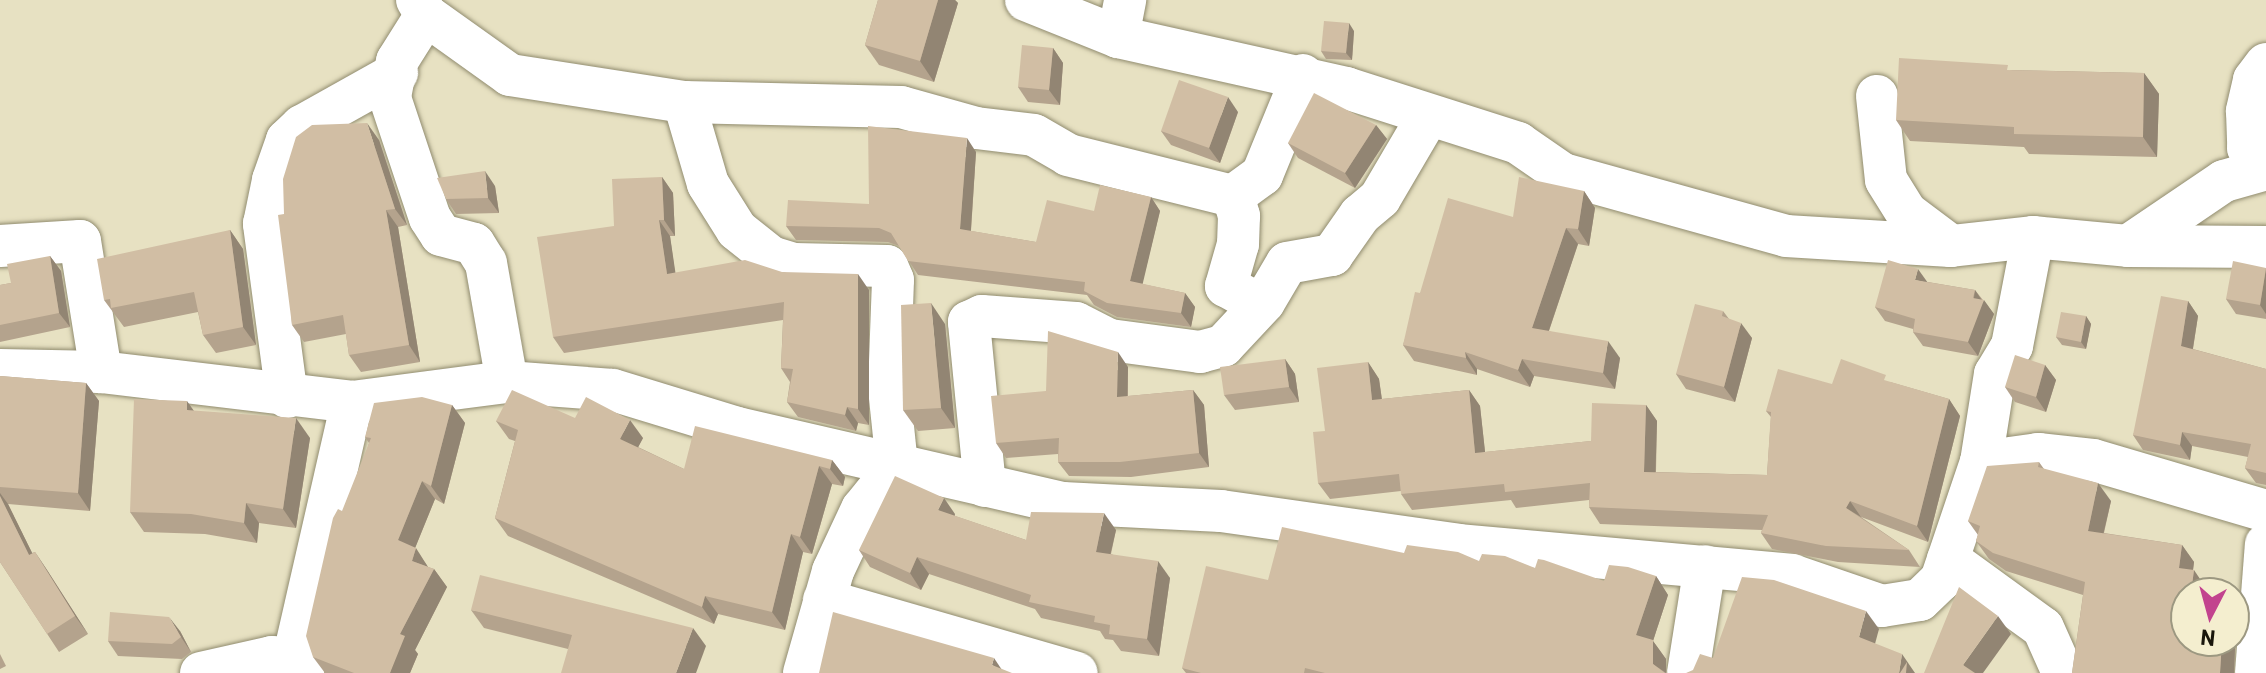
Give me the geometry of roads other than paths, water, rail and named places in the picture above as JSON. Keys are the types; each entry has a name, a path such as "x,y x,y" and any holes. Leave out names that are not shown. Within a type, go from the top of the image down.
{"street":[{"path":"1026,0 1122,18 1427,118 1518,143 1563,174 1786,236 1951,246 2033,237 2128,246 2266,247"},
{"path":"507,382 486,263 474,244 441,235 430,218 410,146 397,126 390,98 397,61 422,7 510,75 684,102 901,107 976,128 1034,135 1068,155 1233,196 1262,175 1303,75"},
{"path":"2128,246 2224,181 2266,167 2248,148 2247,111 2254,80 2266,64"},
{"path":"287,397 264,224 273,180 287,140 302,126 397,73"},
{"path":"1877,96 1886,180 1907,213 1951,246"},
{"path":"684,102 708,184 737,230 771,257 794,264 887,266 893,280 889,388 897,466 862,509 824,600 804,673"},
{"path":"985,486 969,322 982,316 1076,323 1110,340 1200,352 1223,346 1260,305 1287,263 1332,255 1360,215 1380,198 1427,118"},
{"path":"1233,196 1239,216 1238,244 1226,286 1260,305"},
{"path":"0,370 101,372 287,397 352,402 507,382 613,390 897,466 1063,503 1221,511 1459,545 1792,575 1882,606 1920,600 1941,580 1981,462 1995,374 2012,346 2033,237"},
{"path":"0,246 80,241 101,372"},
{"path":"201,673 272,657 294,669 352,402"},
{"path":"1981,462 2038,454 2093,460 2266,511"},
{"path":"2256,673 2266,544"},
{"path":"1948,559 2043,628 2063,673"},
{"path":"1688,673 1705,566"},
{"path":"824,600 1077,673"}]}
